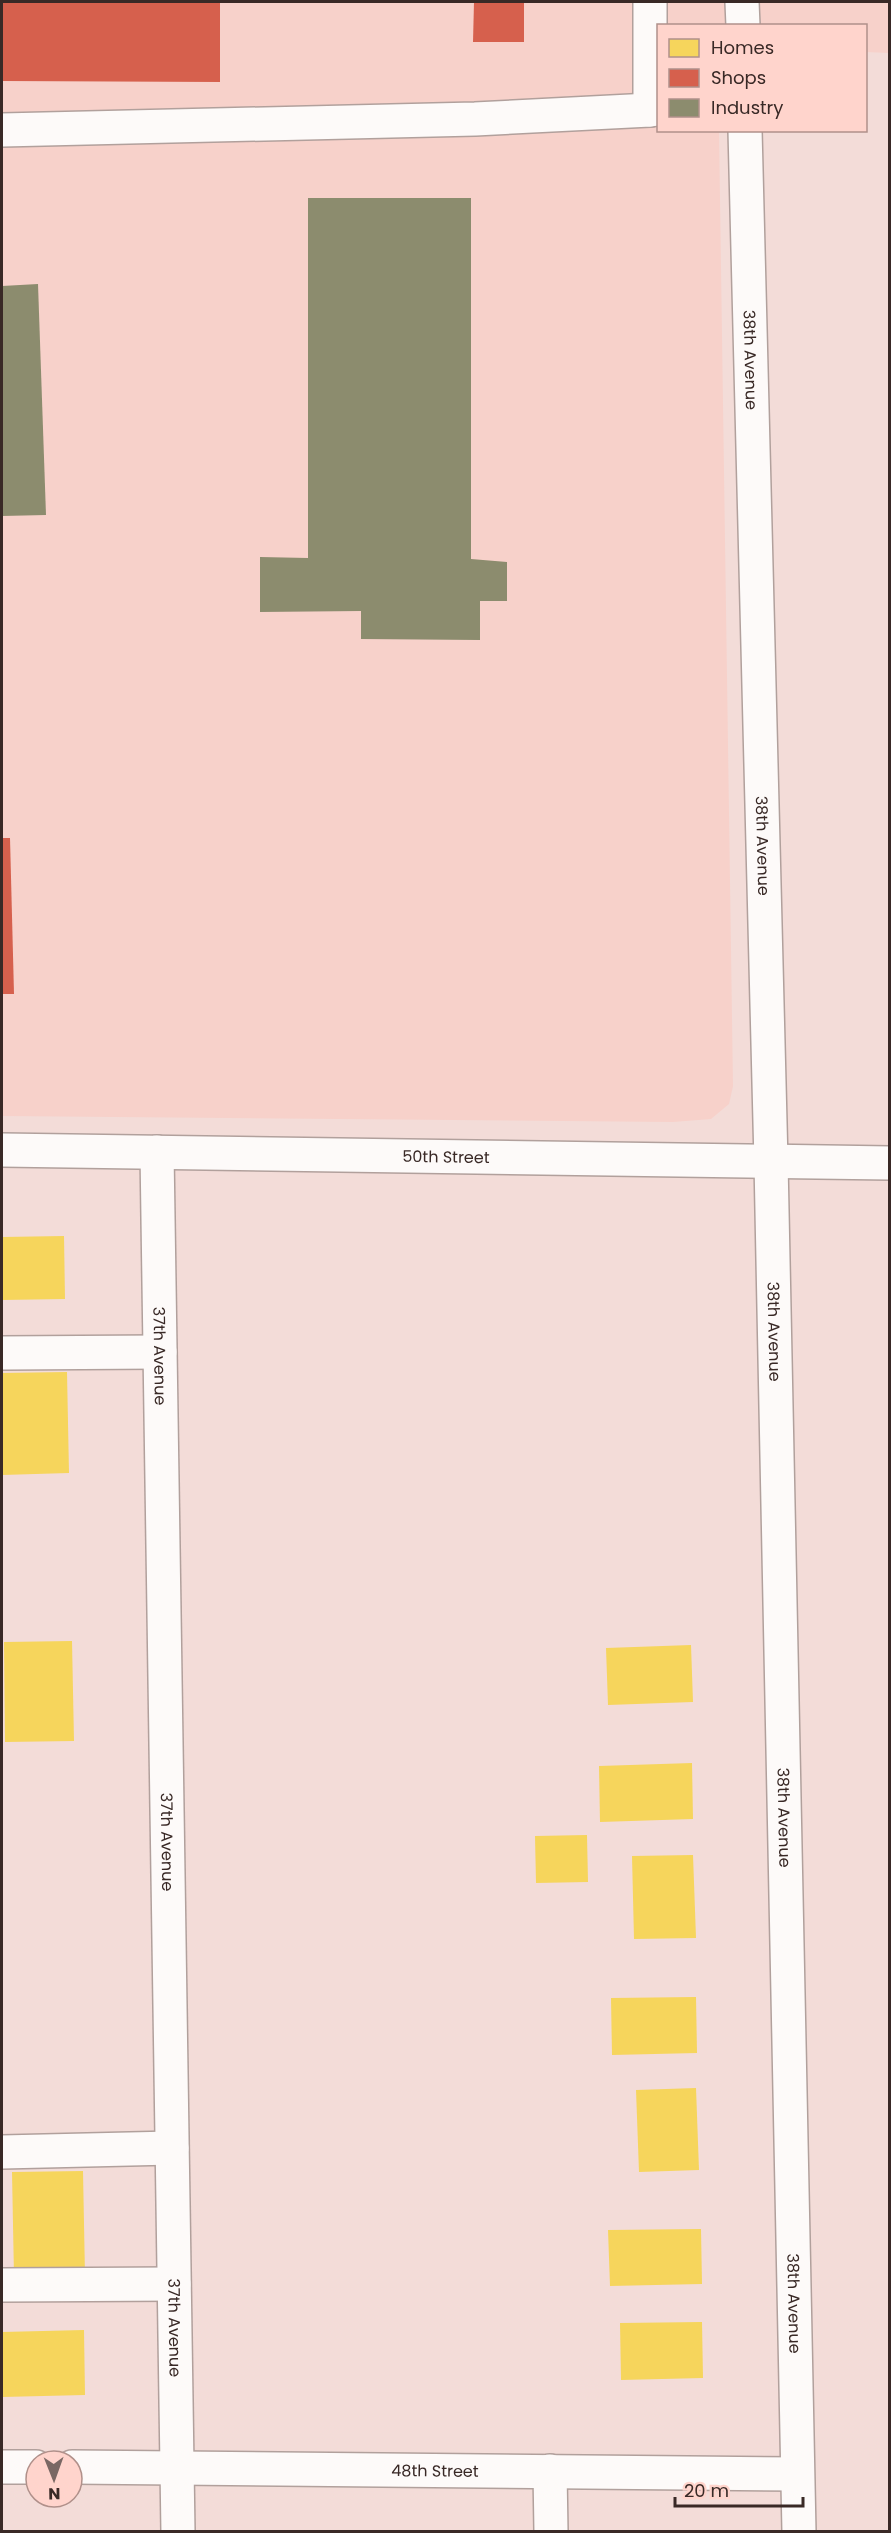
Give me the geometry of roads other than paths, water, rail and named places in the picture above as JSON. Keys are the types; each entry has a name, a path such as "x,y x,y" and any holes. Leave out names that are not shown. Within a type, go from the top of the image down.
{"street":[{"path":"2,130 475,119 654,110 650,2"},
{"path":"742,2 743,24"},
{"name":"38th Avenue","path":"745,132 771,1162 799,2532"},
{"name":"50th Street","path":"2,1150 890,1163"},
{"name":"37th Avenue","path":"157,1152 178,2532"},
{"path":"2,1353 160,1352"},
{"path":"2,2152 172,2148"},
{"path":"2,2285 174,2284"},
{"path":"2,2467 24,2467"},
{"name":"48th Street","path":"84,2467 797,2474"},
{"path":"550,2471 551,2532"}]}
